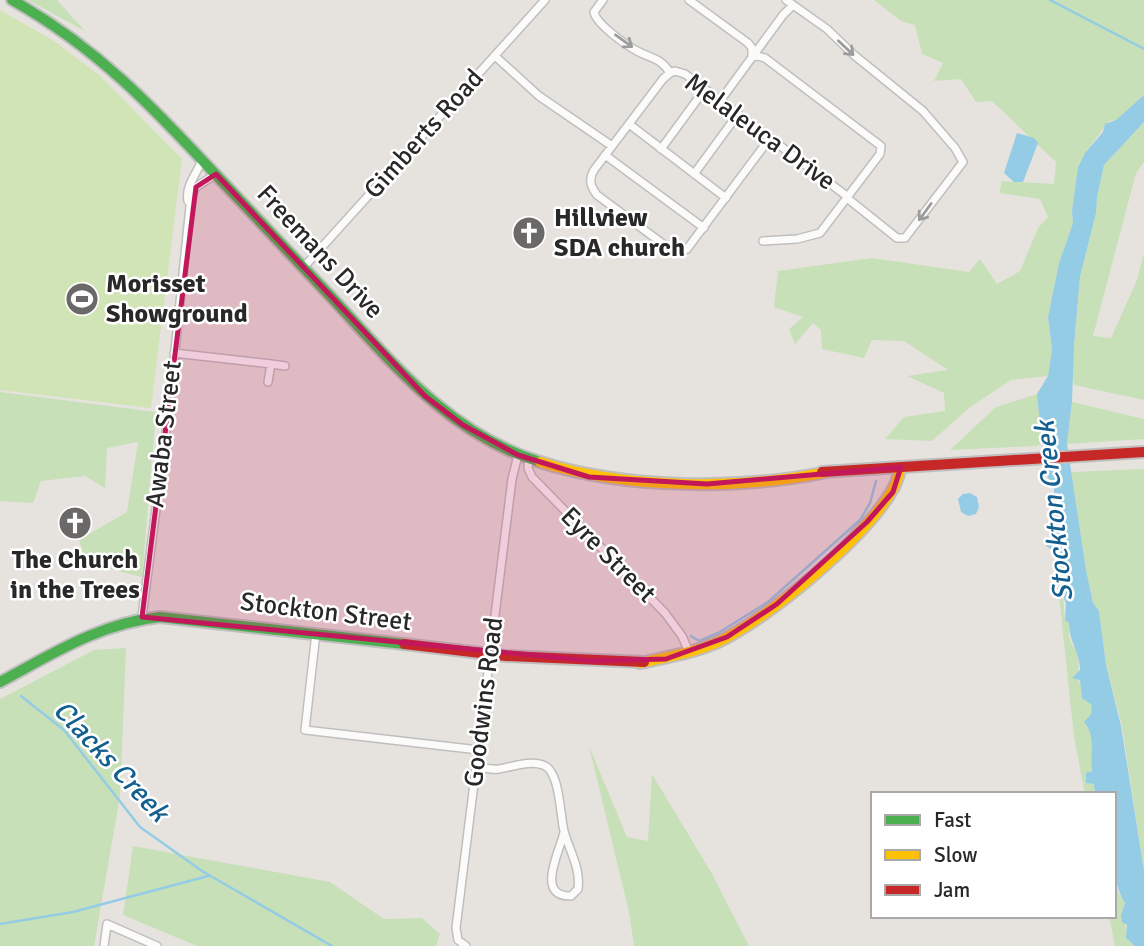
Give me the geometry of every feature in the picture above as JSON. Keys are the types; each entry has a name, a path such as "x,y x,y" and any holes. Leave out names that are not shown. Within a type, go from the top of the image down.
{"main road":[{"name":"Freemans Drive","path":"12,0 80,41 118,73 425,396 463,425 518,455 570,473 625,481 707,484 807,477 827,472 1144,452"},
{"name":"Stockton Street","path":"142,617 180,618 506,656 644,662 689,652 727,637 754,621 799,586 883,505 899,480 901,467"},
{"path":"0,682 91,635 142,617"}],"street":[{"name":"Gimberts Road","path":"303,268 545,0"},
{"name":"Melaleuca Drive","path":"603,0 594,12 597,21 638,52 662,61 670,73 675,71 685,74 897,238 905,238 963,162 955,148 923,111 854,55 827,29 789,3"},
{"path":"690,0 748,43 752,48 752,57"},
{"path":"720,100 789,3"},
{"path":"495,57 539,96 612,146"},
{"path":"752,57 765,58 881,146 880,154 820,233 797,239 763,242"},
{"path":"670,73 605,155 591,175 591,184 597,195 674,252 683,252 704,228 770,138"},
{"path":"661,149 705,89"},
{"path":"694,174 737,114"},
{"path":"629,124 726,198"},
{"path":"605,155 704,228"},
{"name":"Awaba Street","path":"189,209 188,186 202,159"},
{"name":"Awaba Street","path":"142,617 189,209 196,187 215,174"},
{"path":"174,352 285,366"},
{"path":"268,382 271,364"},
{"name":"Goodwins Road","path":"466,946 457,940 456,928 512,479 518,455"},
{"name":"Eyre Street","path":"529,459 531,477 665,613 682,636 689,652"},
{"path":"316,633 305,730 479,750"},
{"path":"477,767 497,769 534,764 544,765 551,770 564,832 579,883 578,889 571,896 562,896 553,889 555,860 564,832"},
{"path":"104,946 107,924 157,946"}],"highlighted area":[{"path":"216,174 425,396 463,425 518,455 589,477 707,484 901,467 893,492 867,522 777,604 727,637 666,659 592,661 142,617 196,187"}],"green space":[{"path":"28,0 57,0 85,31"},
{"path":"874,0 1144,0 1144,95 1116,120 1109,121 1078,167 1073,223 1059,263 1048,317 1052,350 1048,376 1011,380 969,408 932,441 885,439 904,417 945,411 944,393 907,376 948,370 904,341 872,340 864,358 822,349 821,330 813,323 795,344 789,329 803,317 774,307 778,271 872,258 969,272 980,259 997,284 1020,271 1038,228 1048,217 1040,199 999,193 1002,181 1054,184 1056,162 992,101 976,102 961,79 934,81 943,63 922,54 915,25 901,21"},
{"name":"Morisset Showground","path":"0,10 54,41 99,75 182,159 151,408 0,390"},
{"path":"1144,122 1144,162 1136,173 1093,336 1111,338 1137,280 1144,253 1144,400 1074,385 1072,373 1080,277 1096,213 1104,165"},
{"path":"0,392 156,412 142,577 86,563 79,540 127,512 138,442 107,448 105,488 85,476 41,481 33,503 0,501"},
{"path":"1037,394 1043,443 1036,446 950,450 996,407"},
{"path":"1072,402 1144,419 1144,439 1067,444"},
{"path":"1144,469 1144,871 1122,726 1106,665 1099,612 1093,604 1086,570 1071,472"},
{"path":"1058,586 1065,620 1069,623 1069,636 1078,652 1079,680 1082,690 1093,705 1093,754 1087,783 1094,784 1095,792 1085,792 1074,737"},
{"path":"126,648 120,796 94,946 0,946 0,699 94,650"},
{"path":"589,746 627,837 648,841 652,774 711,872 749,946 634,946 629,912"},
{"path":"133,846 330,882 384,919 422,918 440,934 436,946 197,946 123,915"},
{"path":"1116,881 1118,892 1125,902 1121,914 1135,946 1115,946 1109,918 1116,918"}],"water":[{"name":"Stockton Creek","path":"1144,95 1144,122 1104,165 1096,213 1080,277 1067,444 1086,570 1093,603 1099,611 1106,665 1121,726 1144,871 1144,946 1135,946 1126,938 1127,925 1122,922 1125,903 1116,879 1116,792 1095,792 1094,784 1086,783 1086,773 1092,771 1092,745 1088,727 1084,722 1091,714 1092,705 1082,698 1080,680 1072,678 1080,670 1080,664 1069,623 1065,620 1066,603 1054,575 1063,557 1046,546 1052,540 1048,525 1054,503 1054,489 1045,472 1037,394 1048,376 1052,350 1048,317 1059,263 1073,223 1078,167 1085,153 1103,132 1105,124 1116,120"},
{"path":"1017,133 1034,138 1038,143 1023,182 1014,182 1004,173"},
{"path":"970,493 977,497 979,507 976,514 968,516 961,512 958,499 963,494"}],"waterway":[{"path":"1050,0 1144,49"},
{"path":"691,636 699,641 718,633 768,602 860,520 870,503 876,481"},
{"name":"Clacks Creek","path":"21,696 64,730 140,827 202,871 332,946"},
{"name":"Clacks Creek","path":"0,924 73,912 208,876"}],"traffic: fast":[{"path":"12,0 70,37 122,79 193,150 426,396 479,435 540,462"},
{"path":"0,682 77,641 117,626 160,617 404,644"}],"traffic: slow":[{"path":"540,462 608,477 683,484 757,482 827,472"},
{"path":"640,663 689,652 718,642 739,631 789,596 863,529 894,487 901,467"}],"traffic: jam":[{"path":"822,472 1144,452"},
{"path":"404,644 506,656 644,662"}],"place":[{"name":"Hillview SDA church","path":"529,233"},
{"name":"Morisset Showground","path":"82,299"},
{"name":"The Church in the Trees","path":"75,523"}]}
